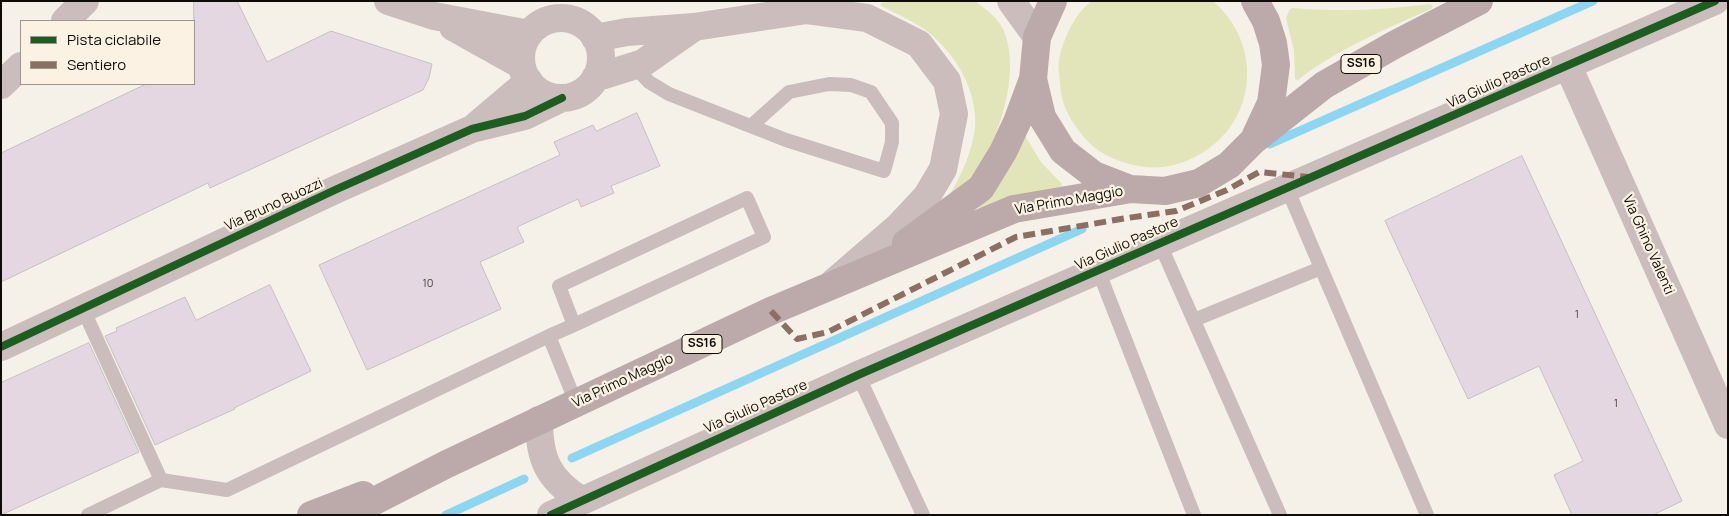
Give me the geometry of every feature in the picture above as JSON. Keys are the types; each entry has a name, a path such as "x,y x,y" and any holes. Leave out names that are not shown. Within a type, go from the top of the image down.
{"main road":[{"name":"Via Primo Maggio","path":"868,270 981,188 1003,152 1033,79 1037,37 1054,1"},
{"name":"Via Primo Maggio","path":"1253,140 1271,103 1276,65 1266,21 1255,1"},
{"name":"Via Primo Maggio","path":"347,515 446,464 771,311 1014,209 1131,189 1166,191 1199,183 1229,165 1253,140 1324,85 1394,45 1479,1"},
{"name":"Via Primo Maggio","path":"1033,79 1042,117 1063,151 1094,176 1131,189"},
{"name":"Via Primo Maggio","path":"311,515 446,464"}],"street":[{"path":"66,20 85,1"},
{"path":"388,1 434,16 533,30"},
{"path":"547,1 533,30 523,44 521,55 525,73 536,90 547,95 562,98"},
{"path":"1010,1 1037,37"},
{"name":"Via Giulio Pastore","path":"551,515 858,375 1715,1"},
{"name":"Via Bruno Buozzi","path":"533,30 544,22 558,18 586,21 627,32 694,27 818,6"},
{"name":"Via Primo Maggio","path":"818,6 866,18 919,44 947,80 954,114 943,169 927,196 899,226 828,287"},
{"path":"434,16 525,73"},
{"path":"586,21 600,53 600,66 595,78"},
{"name":"Via Bruno Buozzi","path":"1,347 337,189 472,129 525,116 562,98 583,91 595,78 643,63 694,27"},
{"name":"Via Ghino Valenti","path":"1568,66 1728,425"},
{"path":"1,85 20,67"},
{"name":"Via Bruno Buozzi","path":"472,129 525,73"},
{"path":"539,420 539,439 543,460 552,477 581,500"}],"lane":[{"path":"634,66 649,82 669,94 786,140 884,171 892,142 892,123 871,92 851,85 829,84 788,92 752,126"},
{"path":"1288,188 1427,515"},
{"path":"88,515 161,480 227,490 549,336 574,325 764,237 747,198 559,286 574,325"},
{"path":"1160,244 1280,515"},
{"path":"1194,320 1322,268"},
{"path":"1098,270 1194,515"},
{"path":"83,310 161,480"},
{"path":"549,336 576,403"},
{"path":"858,375 923,515"}],"green space":[{"path":"886,1 975,1 996,18 1004,31 1009,48 1009,85 999,124 984,160 969,184 949,196 965,164 974,137 975,114 969,88 948,51 917,24 881,6 880,4"},
{"path":"1092,1 1213,1 1230,20 1241,41 1247,63 1246,86 1241,107 1230,127 1214,145 1186,161 1164,167 1142,167 1113,158 1088,142 1074,124 1064,104 1060,90 1059,62 1061,51 1071,27 1080,13"},
{"path":"1430,4 1433,6 1431,9 1362,40 1298,80 1295,79 1294,51 1286,18 1290,9 1362,10"},
{"path":"1024,134 1041,162 1062,184 1061,187 1034,192 977,210"}],"building":[{"path":"194,1 237,1 267,62 331,31 432,64 429,78 423,90 210,188 208,183 1,282 1,153 144,85 195,85"},
{"path":"637,113 660,166 611,186 614,193 581,207 578,199 517,227 524,242 480,262 501,309 367,370 319,265 560,155 554,142 593,125 596,131"},
{"path":"1522,156 1682,501 1653,515 1572,515 1554,475 1583,461 1539,366 1468,399 1385,221"},
{"path":"270,285 311,371 235,409 155,445 105,336 117,331 116,328 185,297 196,320"},
{"path":"89,343 139,452 1,515 1,383"}],"waterway":[{"path":"1270,144 1593,1"},
{"path":"572,458 1082,229"},
{"path":"446,515 524,479"}],"marked path":[{"path":"771,311 797,339 828,332 1016,237 1176,211 1227,190 1259,172 1308,177"}],"cycle path":[{"path":"551,515 858,375 1715,1"},
{"path":"1,347 337,189 472,129 525,116 562,98"}]}
